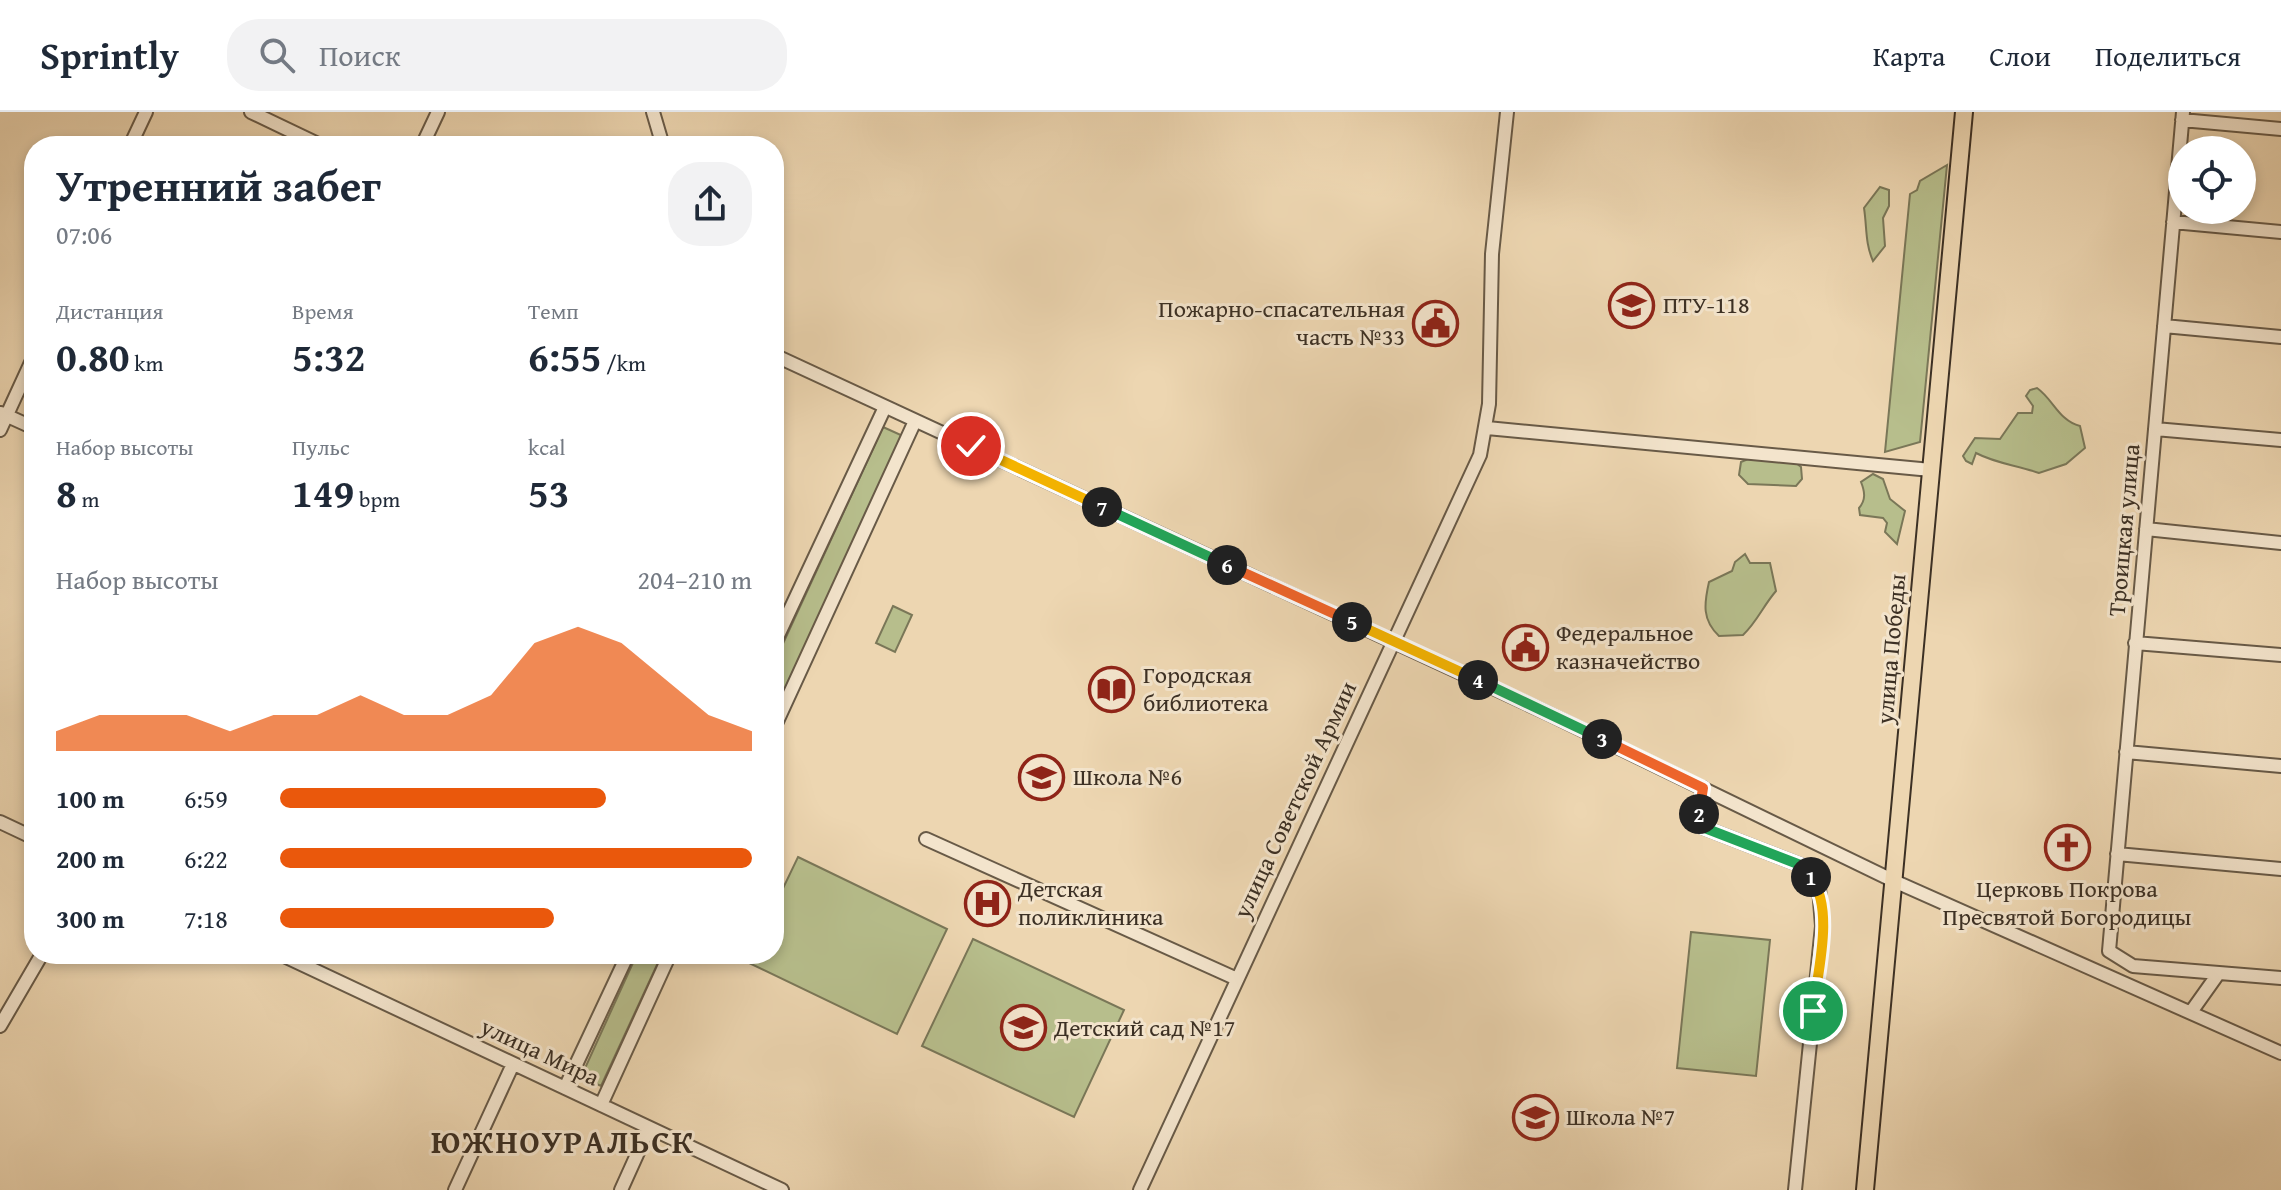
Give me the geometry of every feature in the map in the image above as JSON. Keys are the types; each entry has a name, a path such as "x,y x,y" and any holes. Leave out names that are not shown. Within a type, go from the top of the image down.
{"highway":[{"name":"улица Победы","path":"1865,1190 1964,112"}],"street":[{"path":"135,136 146,112"},
{"path":"251,112 301,136"},
{"path":"427,136 438,112"},
{"path":"653,112 660,136"},
{"name":"улица Советской Армии","path":"1140,1190 1392,640 1472,477 1487,428 1492,254 1507,112"},
{"path":"2183,116 2281,129"},
{"name":"Троицкая улица","path":"2181,136 2183,116"},
{"name":"Троицкая улица","path":"2133,966 2109,951 2173,224"},
{"path":"2195,224 2281,232"},
{"path":"2164,326 2281,337"},
{"path":"784,360 1392,640 1894,881 2281,1053"},
{"path":"0,430 3,414 24,375"},
{"path":"784,623 885,407"},
{"path":"3,414 24,423"},
{"path":"784,706 915,421"},
{"path":"1487,428 1931,470"},
{"path":"2155,429 2281,440"},
{"path":"2146,529 2281,543"},
{"path":"2135,643 2281,655"},
{"path":"2126,752 2281,766"},
{"path":"1703,788 1697,825 1803,866 1819,888 1822,926 1795,1190"},
{"path":"0,822 24,833"},
{"path":"926,839 1237,979"},
{"path":"2117,854 2281,869"},
{"path":"0,1026 36,964"},
{"name":"улица Мира","path":"301,964 782,1190"},
{"path":"565,1088 623,964"},
{"path":"601,1105 665,964"},
{"path":"2126,985 2133,966 2281,978"},
{"path":"2191,1012 2218,974"},
{"path":"455,1190 513,1064"},
{"path":"621,1190 649,1128"}],"green space":[{"path":"1947,165 1920,442 1885,452 1910,194 1917,190 1920,181"},
{"path":"1880,187 1889,190 1889,206 1883,218 1885,246 1873,261 1867,241 1864,208"},
{"path":"2037,388 2061,415 2080,426 2085,448 2066,464 2039,473 1976,453 1972,464 1966,461 1963,456 1975,438 2000,439 2018,413 2032,413 2033,406 2026,396 2030,390"},
{"path":"883,427 903,436 784,693 784,641"},
{"path":"1748,459 1795,462 1801,467 1802,479 1796,486 1748,484 1739,475 1741,462"},
{"path":"1873,474 1883,479 1890,499 1905,511 1897,544 1885,532 1887,523 1883,518 1860,515 1859,508 1864,496 1861,482"},
{"path":"1745,554 1750,563 1770,563 1776,591 1743,635 1719,636 1707,618 1709,582 1732,571 1735,562"},
{"path":"893,606 912,615 895,652 876,643"},
{"path":"798,857 947,929 897,1034 751,964 784,964 784,886"},
{"path":"1691,932 1770,940 1756,1076 1677,1068"},
{"name":"Детский сад №17","path":"973,939 1124,1010 1074,1117 922,1046"},
{"path":"632,964 657,964 601,1086 581,1077"}],"place":[{"name":"ПТУ-118","path":"1632,305"},
{"name":"Пожарно-спасательная часть №33","path":"1436,323"},
{"name":"Федеральное казначейство","path":"1525,647"},
{"name":"Городская библиотека","path":"1112,689"},
{"name":"Школа №6","path":"1042,777"},
{"name":"Церковь Покрова Пресвятой Богородицы","path":"2067,847"},
{"name":"Детская поликлиника","path":"987,903"},
{"name":"Детский сад №17","path":"1023,1028"},
{"name":"Школа №7","path":"1535,1117"}],"district":[{"name":"ЮЖНОУРАЛЬСК","path":"563,1142"}],"route":[{"path":"971,446 1392,640 1703,788 1697,825 1803,866 1819,888 1822,926 1813,1011"}]}
